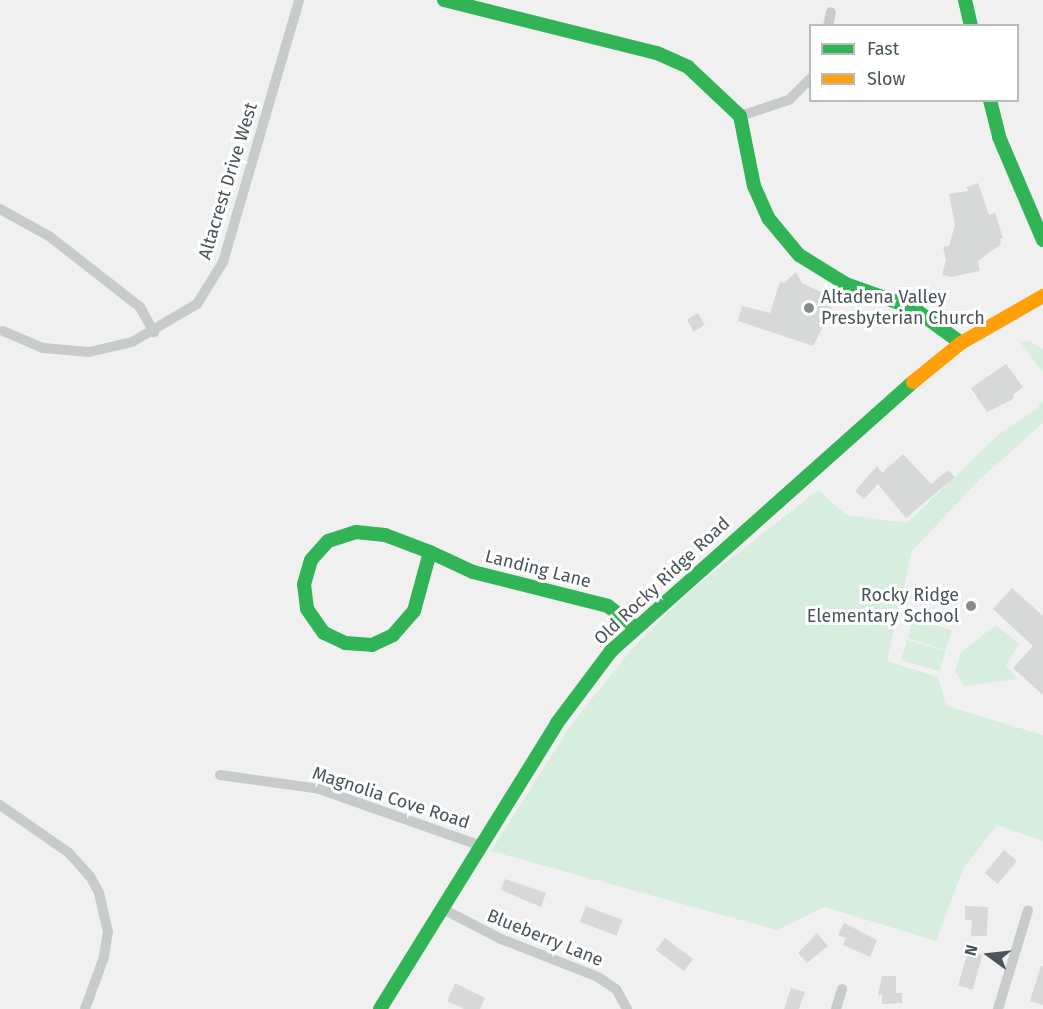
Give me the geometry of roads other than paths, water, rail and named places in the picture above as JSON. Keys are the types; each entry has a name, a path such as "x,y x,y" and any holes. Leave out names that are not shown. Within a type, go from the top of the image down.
{"street":[{"name":"Altacrest Drive West","path":"3,330 43,348 89,352 132,342 154,332 197,304 223,262 299,0"},
{"path":"444,0 657,53 688,67 740,116 754,186 785,241 819,271 913,308 961,344"},
{"path":"964,0 970,24"},
{"path":"828,24 831,12"},
{"path":"740,116 789,100 809,79"},
{"path":"990,102 999,137 1043,240"},
{"path":"0,209 49,236 131,300 154,332"},
{"name":"Old Rocky Ridge Road","path":"380,1009 479,845 583,686 635,627 874,415 961,344 1043,296"},
{"name":"Landing Lane","path":"430,552 414,610 393,635 372,645 345,643 324,633 307,609 304,584 309,568 328,541 356,532 385,535 430,552 473,572 608,606 635,627"},
{"name":"Magnolia Cove Road","path":"220,775 319,789 479,845"},
{"path":"0,805 69,853 90,876 99,893 108,931 104,957 85,1009"},
{"name":"Blueberry Lane","path":"441,908 501,939 598,976 616,989 627,1009"},
{"path":"998,1009 1028,910"},
{"path":"836,1009 842,989"}],"place":[{"name":"Altadena Valley Presbyterian Church","path":"809,308"},
{"name":"Rocky Ridge Elementary School","path":"971,606"}]}
